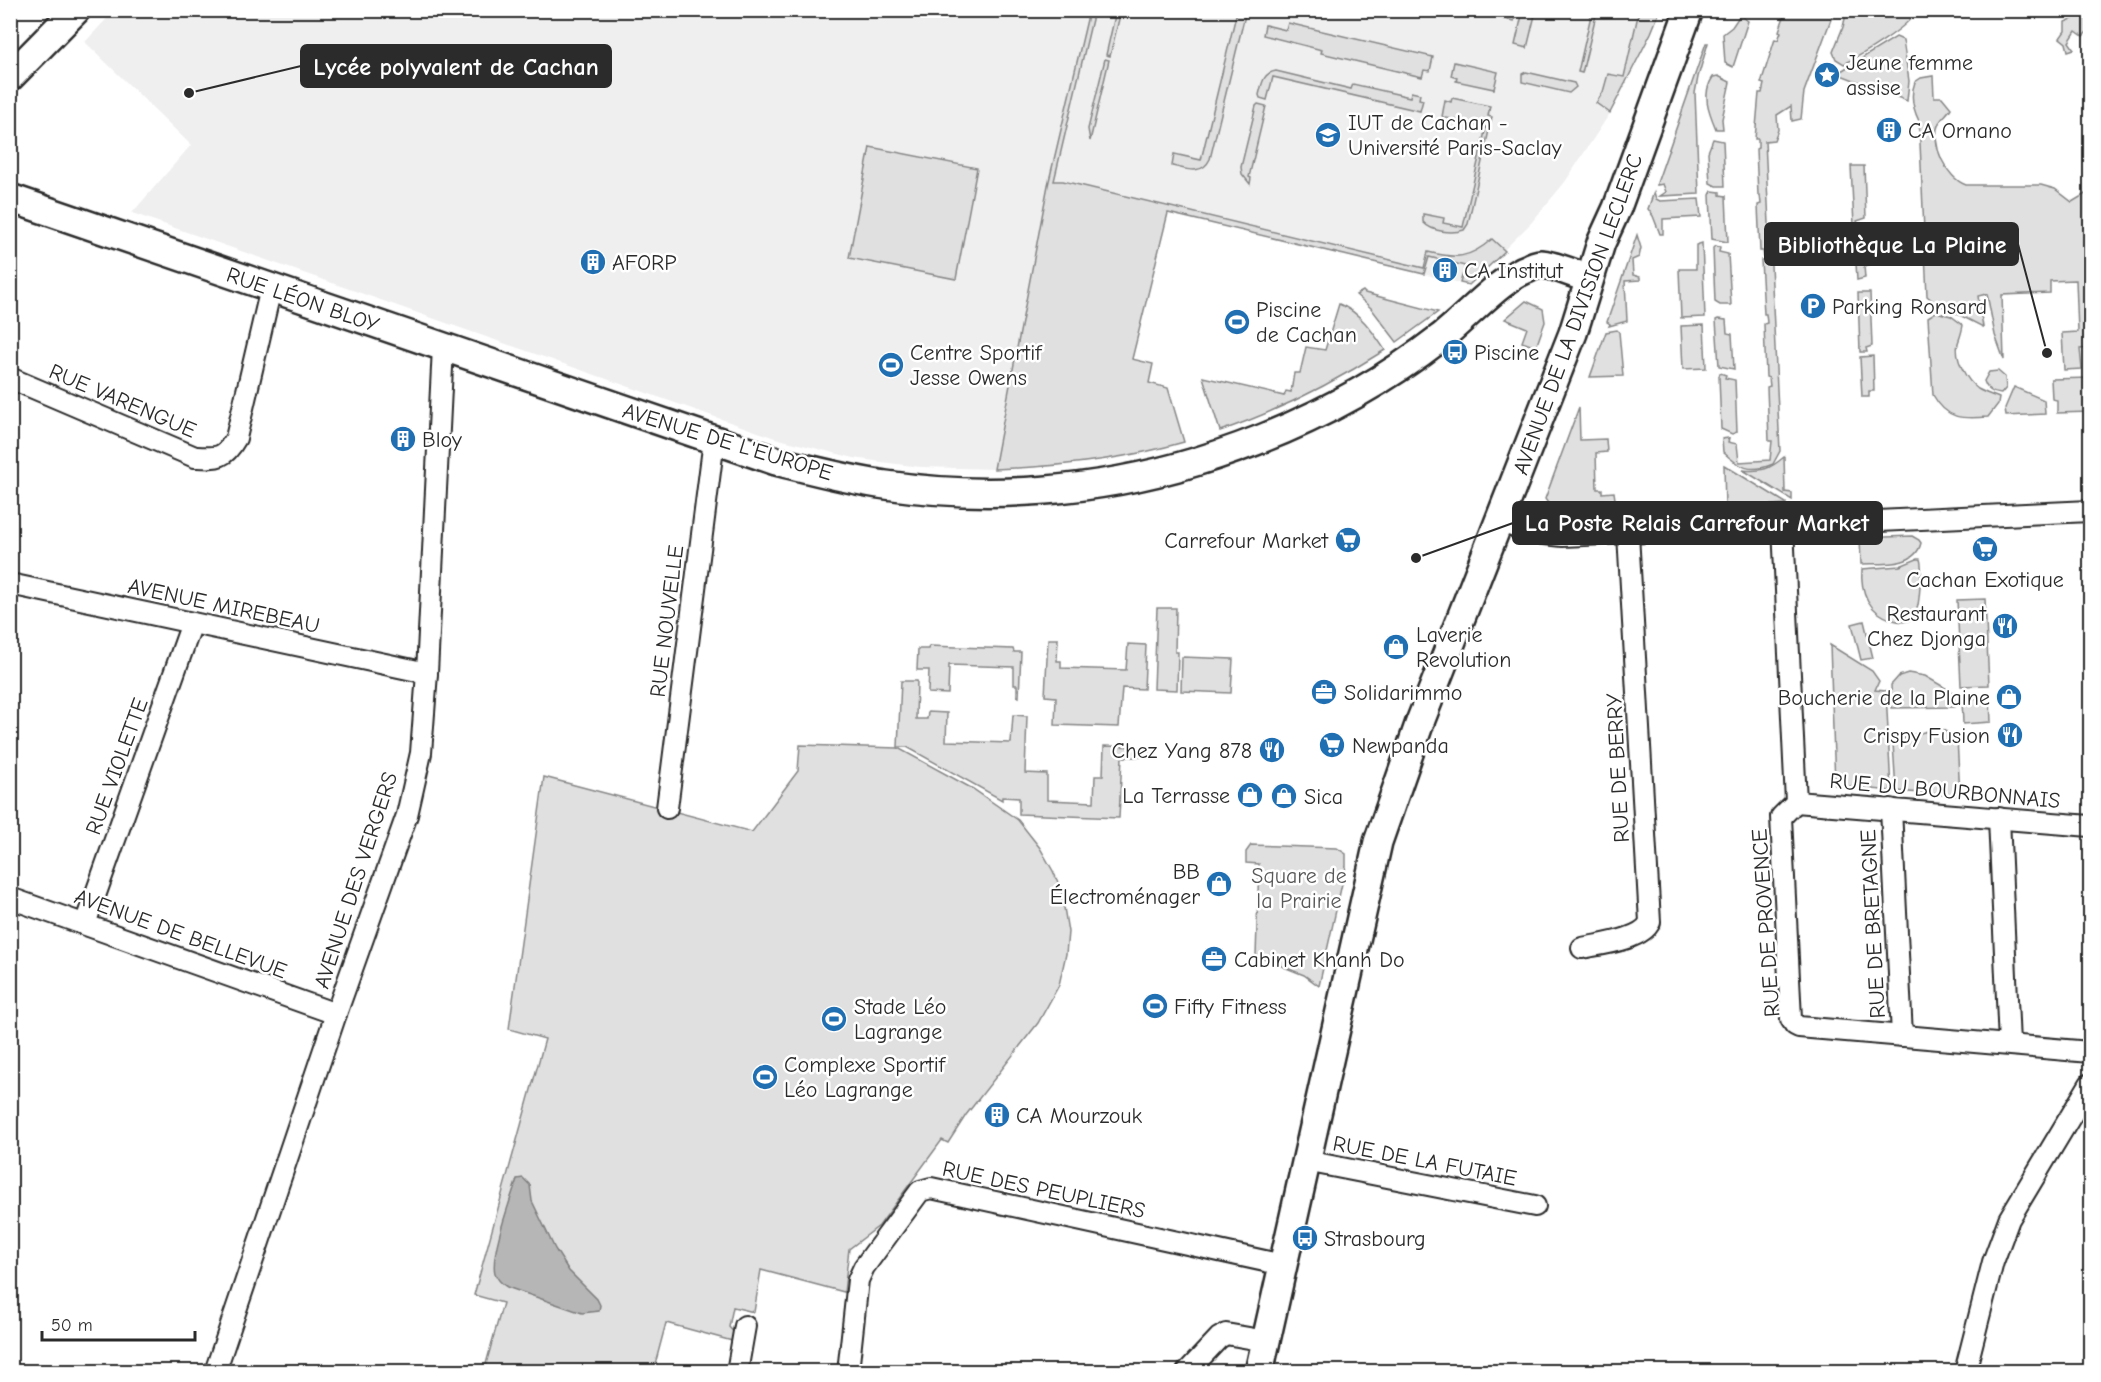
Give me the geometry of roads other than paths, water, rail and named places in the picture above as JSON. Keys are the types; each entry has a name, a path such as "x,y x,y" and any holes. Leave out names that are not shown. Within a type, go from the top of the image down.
{"street":[{"path":"10,76 76,10"},
{"name":"AVENUE DE LA DIVISION LECLERC","path":"1259,1371 1378,842 1390,802 1573,333 1601,243 1617,208 1689,10"},
{"name":"RUE LÉON BLOY","path":"10,198 597,399"},
{"name":"AVENUE DE L'EUROPE","path":"597,399 776,461 867,482 920,489 993,493 1049,490 1107,481 1194,462 1255,442 1326,410 1370,385 1440,338 1497,289 1526,268 1541,264 1589,279"},
{"name":"RUE VARENGUE","path":"10,378 195,457 216,458 228,452 236,438 271,288"},
{"name":"AVENUE DES VERGERS","path":"214,1371 336,1014 407,815 421,753 443,347"},
{"name":"RUE NOUVELLE","path":"667,808 714,440"},
{"path":"1499,522 1535,533 1563,536 2091,511"},
{"path":"1783,527 1796,802"},
{"name":"RUE DE BERRY","path":"1582,948 1636,935 1647,929 1650,922 1628,534"},
{"name":"AVENUE MIREBEAU","path":"10,584 427,673"},
{"name":"RUE VIOLETTE","path":"85,924 192,623"},
{"name":"RUE DU BOURBONNAIS","path":"1796,802 2091,826"},
{"name":"RUE DE PROVENCE","path":"1796,802 1781,817 1791,1019 1795,1025 2091,1052"},
{"name":"RUE DE BRETAGNE","path":"1891,809 1902,1036"},
{"path":"1999,818 2009,1044"},
{"name":"AVENUE DE BELLEVUE","path":"10,898 336,1014"},
{"path":"1965,1371 1993,1262 2009,1219 2091,1084"},
{"name":"RUE DE LA FUTAIE","path":"1306,1161 1535,1206"},
{"name":"RUE DES PEUPLIERS","path":"848,1371 858,1280 864,1267 920,1191 931,1188 1283,1265"},
{"path":"737,1371 745,1326"},
{"path":"1187,1371 1218,1338 1226,1334 1266,1341"}],"place":[{"name":"Jeune femme assise","path":"1827,75"},
{"name":"Lycée polyvalent de Cachan","path":"189,93"},
{"name":"CA Ornano","path":"1889,130"},
{"name":"IUT de Cachan - Université Paris-Saclay","path":"1328,135"},
{"name":"AFORP","path":"593,262"},
{"name":"CA Institut","path":"1445,270"},
{"name":"Parking Ronsard","path":"1813,306"},
{"name":"Piscine de Cachan","path":"1237,322"},
{"name":"Piscine","path":"1455,352"},
{"name":"Bibliothèque La Plaine","path":"2047,353"},
{"name":"Centre Sportif Jesse Owens","path":"891,365"},
{"name":"Bloy","path":"403,439"},
{"name":"Carrefour Market","path":"1348,540"},
{"name":"Cachan Exotique","path":"1985,549"},
{"name":"La Poste Relais Carrefour Market","path":"1416,558"},
{"name":"Restaurant Chez Djonga","path":"2005,626"},
{"name":"Laverie Revolution","path":"1396,647"},
{"name":"Solidarimmo","path":"1324,692"},
{"name":"Boucherie de la Plaine","path":"2009,697"},
{"name":"Crispy Fusion","path":"2010,735"},
{"name":"Newpanda","path":"1332,745"},
{"name":"Chez Yang 878","path":"1272,750"},
{"name":"La Terrasse","path":"1250,795"},
{"name":"Sica","path":"1284,796"},
{"name":"BB Électroménager","path":"1219,884"},
{"name":"Cabinet Khanh Do","path":"1214,959"},
{"name":"Fifty Fitness","path":"1155,1006"},
{"name":"Stade Léo Lagrange","path":"834,1019"},
{"name":"Complexe Sportif Léo Lagrange","path":"765,1077"},
{"name":"CA Mourzouk","path":"997,1115"},
{"name":"Strasbourg","path":"1305,1238"}],"park label":[{"name":"Square de la Prairie","path":"1299,888"}]}
